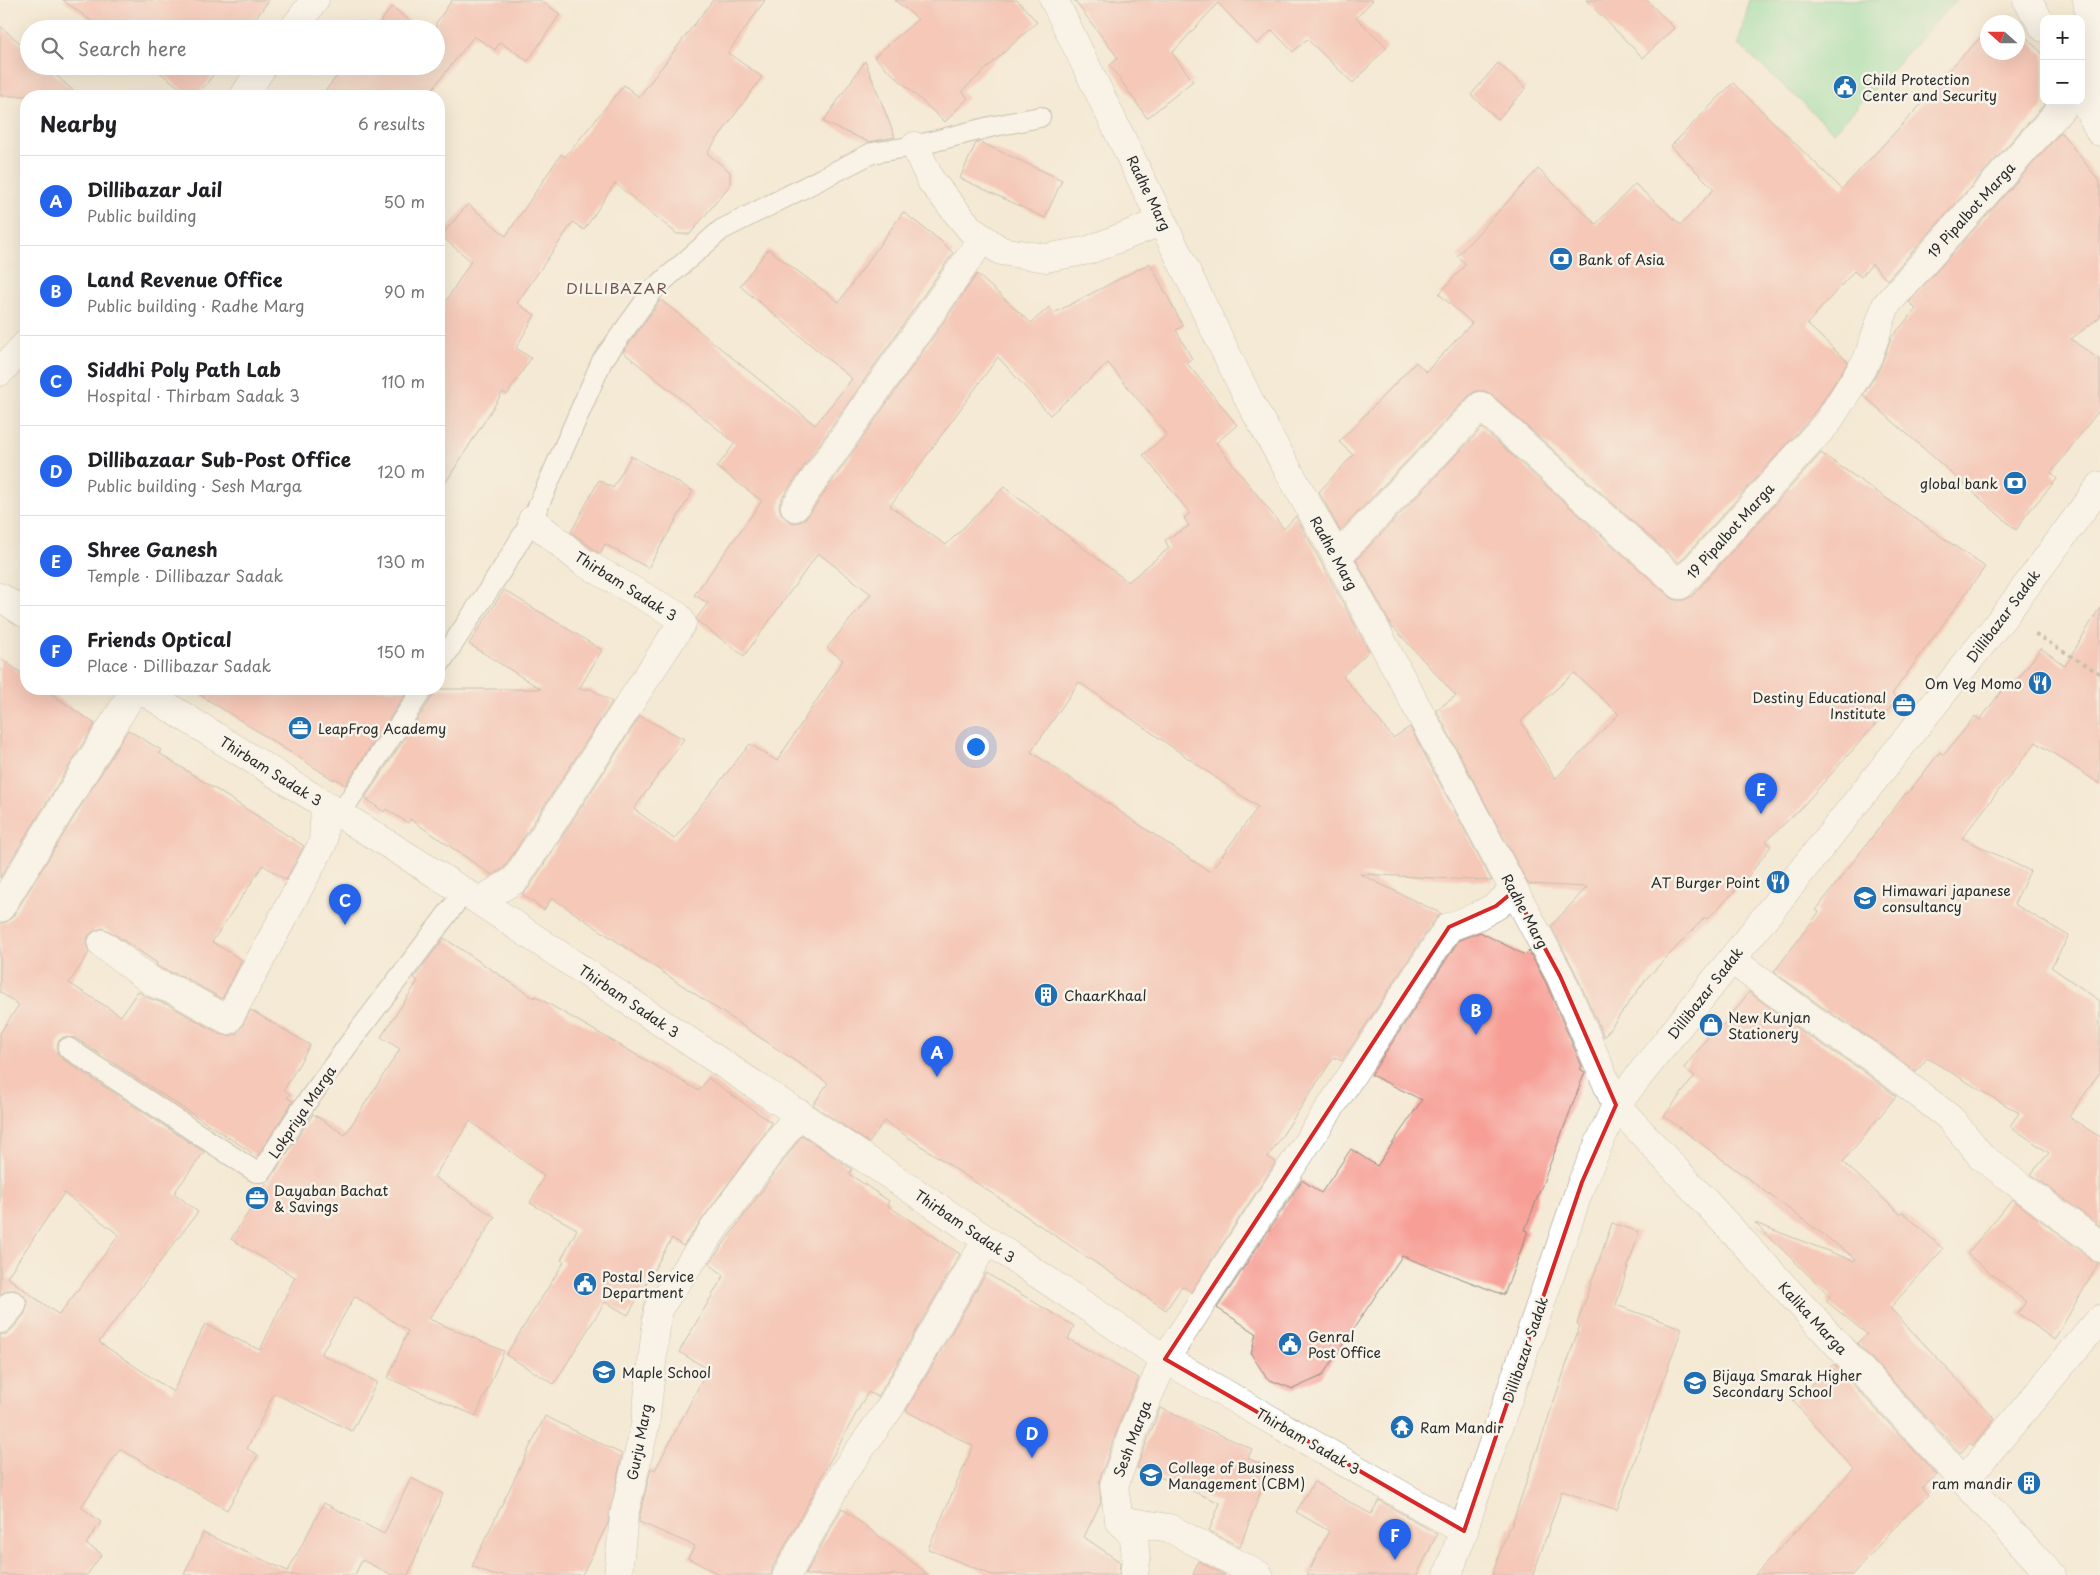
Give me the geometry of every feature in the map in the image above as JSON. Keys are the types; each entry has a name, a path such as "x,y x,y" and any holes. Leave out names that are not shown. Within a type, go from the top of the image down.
{"street":[{"path":"299,20 315,0"},
{"name":"Radhe Marg","path":"1054,0 1251,404 1337,557 1560,976 1616,1105"},
{"path":"2027,0 2040,21"},
{"path":"2087,0 2100,99"},
{"path":"248,90 257,75"},
{"path":"2085,102 2100,132"},
{"name":"19 Pipalbot Marga","path":"1337,557 1481,406 1680,585 1828,422 1867,360 1886,306 2064,105"},
{"path":"915,146 931,181 971,230 1001,251 1046,258 1089,250 1163,221"},
{"path":"795,507 983,238"},
{"path":"0,372 20,350"},
{"name":"Dillibazar Sadak","path":"1448,1575 1582,1182 1616,1105 2004,616 2100,486"},
{"name":"Thirbam Sadak 3","path":"472,897 515,880 682,623 678,616 583,562 532,520"},
{"path":"0,597 20,610"},
{"path":"0,908 131,695"},
{"name":"Thirbam Sadak 3","path":"168,696 332,810 472,897 799,1113 986,1241 1165,1359 1464,1531"},
{"path":"102,944 154,982 176,991 228,1020 323,843 332,810"},
{"name":"Sesh Marga","path":"1118,1520 1114,1486 1138,1421 1165,1359 1449,927 1496,906 1514,891"},
{"path":"1732,960 1813,1020 1868,1055 1950,1118 1982,1157 2090,1238 2100,1248"},
{"name":"Kalika Marga","path":"1616,1105 2051,1575"},
{"name":"Gurju Marg","path":"618,1575 624,1515 645,1426 658,1309 720,1220 799,1113"},
{"path":"787,1575 843,1473 889,1409 986,1241"},
{"path":"1964,1481 2100,1319"},
{"path":"1118,1520 1134,1537 1136,1561 1134,1575"},
{"path":"1118,1520 1168,1528 1259,1575"}],"lane":[{"path":"445,656 532,520 602,362 654,289 722,230 872,153 915,146 990,127 1040,117"},
{"path":"332,810 418,695"},
{"name":"Lokpriya Marga","path":"68,1048 256,1172 262,1172 301,1110 351,1041 472,897"}],"path":[{"path":"2004,616 2100,674"}],"highlighted area":[{"path":"1514,891 1560,976 1616,1105 1582,1182 1464,1531 1165,1359 1449,927 1496,906"}],"green space":[{"path":"1750,0 1956,0 1834,132 1738,44"}],"building":[{"path":"63,0 269,0 255,20 90,20"},
{"path":"452,0 540,0 560,14 528,61 500,42 495,50 474,36 445,73 445,20 438,20"},
{"path":"713,0 765,0 728,53 762,77 707,153 730,172 730,185 690,234 677,234 615,183 584,230 573,222 517,303 535,315 516,348 531,358 507,395 503,392 445,484 445,302 471,261 445,239 445,231 468,204 506,236 561,154 565,157 624,85 639,97"},
{"path":"895,0 1017,0 1037,22 962,91 968,98 945,122 874,57 918,19"},
{"path":"1074,0 1373,0 1356,18 1387,47 1353,83 1307,39 1293,52 1272,30 1257,44 1218,3 1172,53 1193,81 1147,118 1110,65 1118,58"},
{"path":"1586,0 1647,0 1674,28 1643,58"},
{"path":"392,7 409,20 382,20"},
{"path":"0,26 20,43 20,75 56,75 72,90 20,90 20,96 0,96"},
{"path":"2025,37 2040,51 2040,105 2044,105 1887,280 1872,264 1861,277 1854,271 1807,324 1848,362 1807,422 1679,563 1491,394 1484,391 1476,391 1470,395 1340,531 1319,492 1353,455 1339,442 1416,362 1426,372 1472,323 1439,294 1466,264 1457,256 1538,169 1596,224 1635,184 1681,225 1714,189 1671,146 1733,83 1842,189 1944,80 1941,78 1980,38 1980,60 2025,60"},
{"path":"865,61 895,137 869,142 823,122"},
{"path":"1498,63 1526,88 1498,119 1471,95"},
{"path":"163,75 213,75 202,90 183,90"},
{"path":"338,75 443,75 432,90 326,90"},
{"path":"2061,132 2100,182 2100,317 2071,339 2100,360 2100,409 2051,473 2057,479 2026,515 2016,530 1863,395 1880,368 1891,338 1916,309 1909,302"},
{"path":"980,142 1062,180 1045,218 960,178 976,143"},
{"path":"903,212 941,241 953,253 782,498 779,506 781,513 786,519 794,523 802,521 808,516 977,274 1031,323 1049,307 1054,313 1150,263 1183,326 1176,330 1192,359 1186,362 1237,425 1216,443 1284,529 1296,516 1369,651 1343,676 1393,738 1410,727 1492,881 1360,874 1442,914 1436,918 1342,1061 1334,1057 1268,1157 1276,1162 1191,1292 1182,1286 1166,1310 884,1121 869,1143 813,1105 828,1083 552,898 544,910 522,894 528,889 640,716 684,739 634,809 674,839 750,744 777,761 843,660 827,648 871,594 818,553 744,656 697,621 696,619 708,603 694,595 762,501 717,467 735,443 623,352 661,300 815,425 852,379 740,286 768,249 839,302","holes":["998,357 1050,415 1108,363 1167,435 1143,455 1190,513 1184,518 1189,526 1165,540 1169,548 1128,582 1004,487 946,545 890,506","1079,682 1258,807 1210,872 1031,752"]},
{"path":"1482,428 1670,597 1676,600 1684,600 1692,596 1821,453 1985,567 1892,694 1898,699 1800,809 1766,841 1771,846 1744,882 1707,919 1705,917 1646,979 1604,1037 1574,970 1551,926 1587,887 1528,884 1436,710 1456,696 1393,629 1356,560","holes":["1574,673 1619,714 1555,779 1521,721"]},
{"path":"631,456 693,491 648,568 605,544 600,554 571,532 599,480 613,488"},
{"path":"504,590 602,650 579,689 591,689 612,702 504,868 492,875 410,819 408,823 386,809 384,812 365,798 433,695 445,695 445,689 541,689 469,644"},
{"path":"2100,607 2100,784 2036,742 1962,838 2030,871 2014,904 2069,936 2051,967 2100,1001 2100,1072 2069,1117 2100,1137 2100,1226 2031,1174 2049,1153 2010,1126 2019,1113 1927,1058 1916,1072 1878,1043 1822,1007 1774,972 1819,912 1816,910 1940,752 1944,755 1975,716 1980,720 2006,685 2011,689 2041,648 2065,666"},
{"path":"0,658 20,672 20,695 53,695 95,724 0,878"},
{"path":"200,695 405,695 345,785 335,778 334,780"},
{"path":"128,730 161,750 159,753 304,846 286,880 263,865 212,942 242,960 222,999 184,977 162,969 156,965 157,963 103,928 95,930 89,935 86,943 89,953 69,983 121,1016 138,991 148,998 169,1005 220,1034 228,1036 236,1034 251,1010 310,1045 284,1090 290,1094 287,1098 293,1101 257,1156 75,1038 63,1037 58,1042 57,1053 61,1058 204,1152 174,1193 198,1212 99,1342 173,1392 205,1324 260,1350 295,1277 231,1239 313,1114 345,1135 400,1049 381,1037 418,981 414,978 444,938 534,998 535,996 699,1091 708,1078 772,1123 683,1246 672,1238 628,1315 605,1302 554,1384 506,1355 564,1262 561,1260 577,1229 530,1203 544,1176 470,1121 434,1177 495,1217 429,1319 504,1351 476,1416 388,1378 408,1331 355,1296 321,1354 377,1382 352,1431 274,1393 247,1449 258,1455 227,1510 120,1449 81,1507 101,1522 86,1544 102,1554 87,1575 0,1575 0,1334 6,1334 12,1329 24,1315 27,1307 27,1300 15,1290 7,1290 0,1295 0,1033 19,1005 0,992 0,924 8,921 13,916","holes":["64,1193 119,1235 59,1315 7,1277"]},
{"path":"1480,932 1525,955 1529,951 1546,983 1582,1066 1580,1069 1585,1072 1525,1230 1528,1231 1504,1295 1402,1256 1322,1376 1293,1389 1270,1380 1251,1354 1256,1333 1217,1308 1302,1180 1321,1193 1351,1149 1377,1166 1422,1100 1371,1075 1459,940"},
{"path":"1749,992 1804,1033 1859,1068 1896,1096 1843,1162 1900,1214 1903,1212 1943,1249 1890,1308 1995,1419 1973,1446 1970,1443 1960,1453 1857,1343 1867,1334 1826,1301 1830,1296 1755,1223 1854,1261 1856,1259 1664,1116 1695,1076 1684,1068 1719,1023 1723,1026"},
{"path":"802,1135 852,1169 849,1174 889,1201 887,1205 960,1254 878,1397 868,1392 773,1567 771,1575 720,1575 688,1558 695,1546 639,1522 639,1518 651,1468 655,1470 708,1369 679,1352 724,1275 709,1264"},
{"path":"2012,1199 2080,1250 2089,1259 2099,1263 2054,1340 2018,1313 2026,1302 1967,1254"},
{"path":"1612,1223 1639,1232 1616,1305 1682,1328 1617,1510 1562,1491 1533,1575 1492,1575 1509,1527 1511,1527 1580,1325 1577,1324"},
{"path":"986,1273 1074,1326 1068,1339 1139,1378 1122,1416 1099,1481 1101,1502 1084,1537 1120,1562 1119,1575 992,1575 928,1549 973,1446 906,1411"},
{"path":"1834,1364 1937,1475 1922,1488 1928,1495 1900,1521 1853,1575 1755,1575 1854,1469 1793,1401"},
{"path":"1160,1408 1252,1449 1248,1458 1269,1469 1240,1547 1209,1531 1220,1503 1137,1467"},
{"path":"545,1416 622,1454 608,1523 582,1575 493,1575 472,1566"},
{"path":"411,1478 443,1494 408,1575 392,1575 362,1560 355,1575 184,1575 203,1533 288,1571 324,1503 384,1534"},
{"path":"1314,1482 1371,1514 1379,1500 1437,1534 1417,1575 1307,1575 1329,1531 1296,1512"},
{"path":"842,1508 929,1575 805,1575"},
{"path":"1198,1561 1225,1575 1193,1575"}],"place":[{"name":"Child Protection Center and Security","path":"1845,87"},
{"name":"Bank of Asia","path":"1561,259"},
{"name":"global bank","path":"2015,483"},
{"name":"Om Veg Momo","path":"2040,683"},
{"name":"Destiny Educational Institute","path":"1904,705"},
{"name":"LeapFrog Academy","path":"300,728"},
{"name":"Shree Ganesh","path":"1761,814"},
{"name":"AT Burger Point","path":"1778,882"},
{"name":"Himawari japanese consultancy","path":"1865,898"},
{"name":"Siddhi Poly Path Lab","path":"345,925"},
{"name":"ChaarKhaal","path":"1046,995"},
{"name":"New Kunjan Stationery","path":"1711,1025"},
{"name":"Land Revenue Office","path":"1476,1035"},
{"name":"Dillibazar Jail","path":"937,1077"},
{"name":"Dayaban Bachat & Savings","path":"257,1198"},
{"name":"Postal Service Department","path":"585,1284"},
{"name":"Genral Post Office","path":"1290,1344"},
{"name":"Maple School","path":"604,1372"},
{"name":"Bijaya Smarak Higher Secondary School","path":"1695,1383"},
{"name":"Ram Mandir","path":"1402,1427"},
{"name":"Dillibazaar Sub-Post Office","path":"1032,1458"},
{"name":"College of Business Management (CBM)","path":"1151,1475"},
{"name":"ram mandir","path":"2029,1483"},
{"name":"Friends Optical","path":"1395,1560"}],"district":[{"name":"DILLIBAZAR","path":"617,287"}]}
